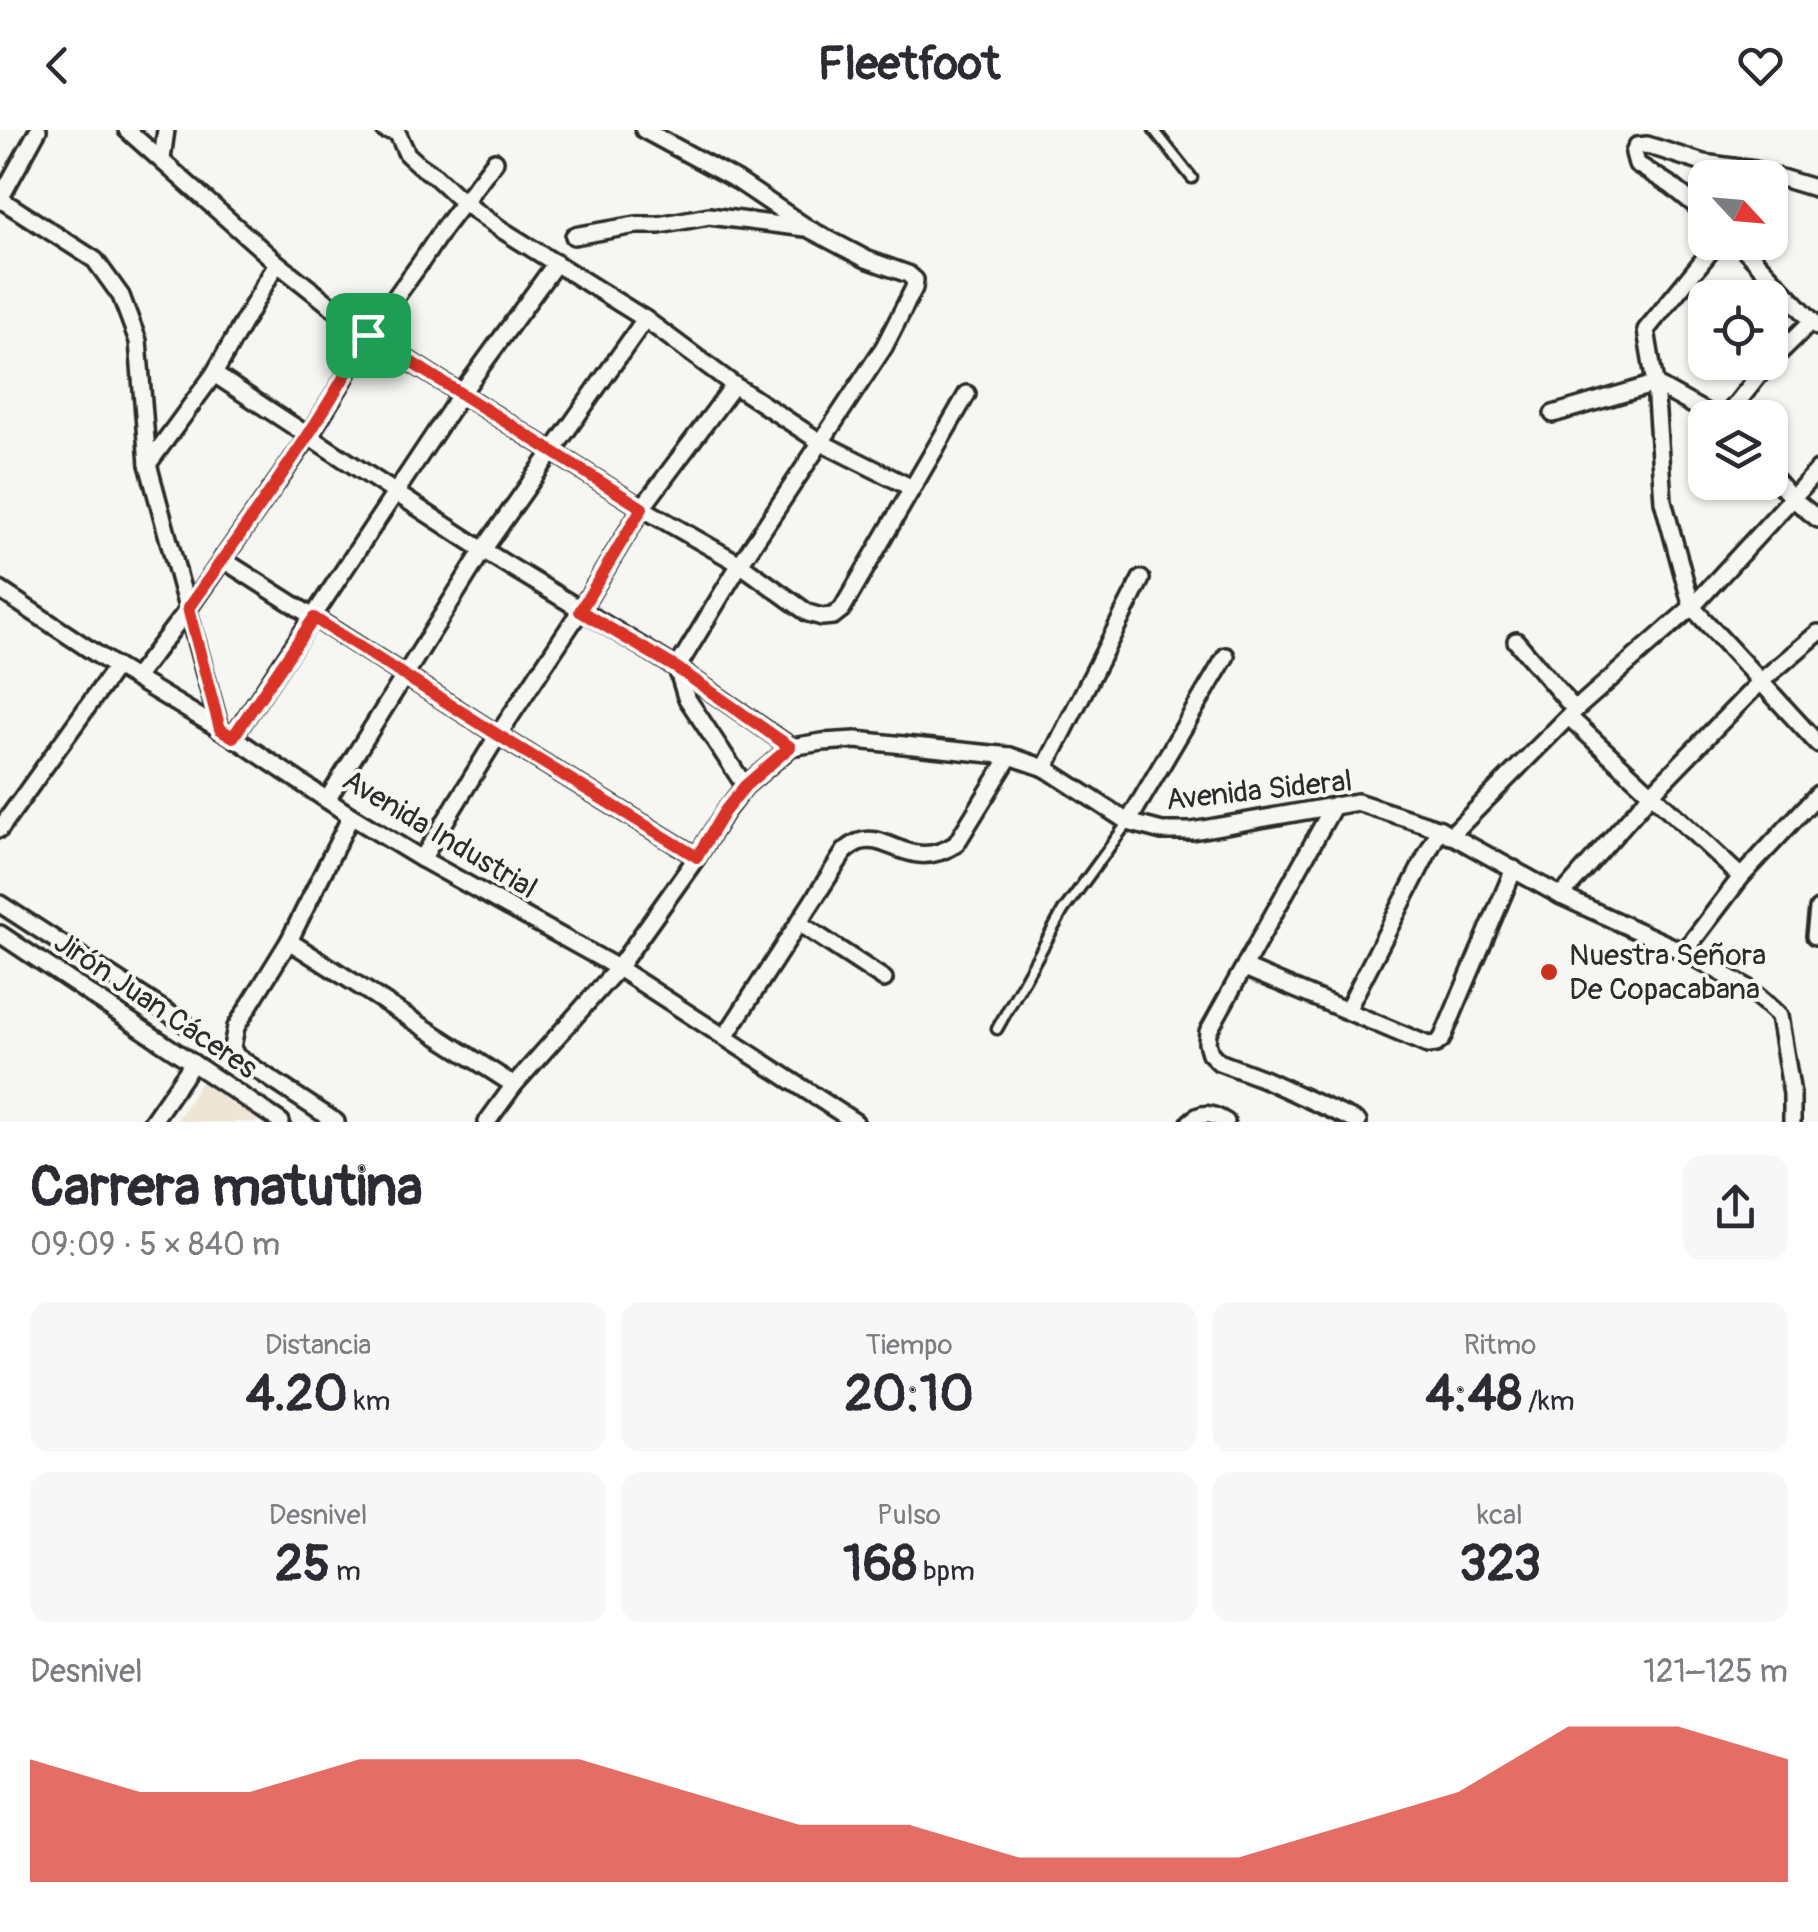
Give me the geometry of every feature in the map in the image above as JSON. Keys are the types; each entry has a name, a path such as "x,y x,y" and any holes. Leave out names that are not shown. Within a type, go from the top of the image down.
{"street":[{"path":"38,130 0,199 94,260 121,296 138,340 148,464 226,733"},
{"path":"127,130 278,263 368,335 551,452 740,564 808,613 822,618 842,609 967,394"},
{"path":"162,160 166,130"},
{"path":"385,130 396,132 407,154 463,202 645,319 822,443 912,488"},
{"path":"644,130 738,180 809,229 915,280 884,347 740,564 677,668 686,697 745,786"},
{"path":"1688,199 1637,164 1634,153 1638,146 1648,145 1697,160"},
{"path":"135,678 309,436 368,335 494,162"},
{"path":"1788,180 1818,190"},
{"path":"574,236 709,216 809,229"},
{"path":"1703,260 1646,330 1663,502 1692,606 1818,744"},
{"path":"1739,400 1767,365 1815,324 1755,260"},
{"path":"148,464 214,374 278,263"},
{"path":"226,733 314,618 461,394 556,263"},
{"path":"327,800 483,550 645,319"},
{"path":"214,374 483,550 677,668 790,747 745,786 618,968 514,1085 487,1122"},
{"path":"1553,414 1654,384 1688,403"},
{"path":"422,859 642,508 734,385"},
{"path":"1347,1010 1445,832 1692,606 1818,470"},
{"path":"1788,493 1818,519"},
{"path":"222,559 697,857"},
{"path":"1045,768 1141,578"},
{"name":"Avenida Industrial","path":"0,590 351,816 618,968 855,1122"},
{"path":"1561,896 1650,794 1760,682 1818,634"},
{"path":"1516,642 1572,714 1650,794 1740,876"},
{"path":"1128,822 1226,656"},
{"path":"0,829 116,667"},
{"name":"Avenida Sideral","path":"790,747 856,740 1010,756 1045,768 1128,822 1162,831 1192,831 1356,802 1445,832 1561,896 1684,952 1744,986 1779,1016 1792,1094 1792,1122"},
{"path":"725,1036 845,852 860,841 874,840 922,856 942,853 956,844 1010,756"},
{"path":"1684,952 1740,876 1818,794"},
{"path":"1334,805 1208,1032 1207,1043 1210,1053 1220,1062 1358,1122"},
{"path":"336,1122 236,1056 232,1047 236,1027 289,942 351,816"},
{"path":"1245,968 1428,1045 1436,1044 1442,1039 1514,869"},
{"name":"Jirón Juan Cáceres","path":"0,904 187,1025"},
{"path":"1815,936 1818,909"},
{"path":"799,922 884,979"},
{"name":"Jirón Juan Cáceres","path":"0,934 281,1122"},
{"path":"289,942 514,1085"},
{"path":"152,1122 192,1064"},
{"path":"1190,1122 1198,1115 1210,1114 1226,1122"}],"lane":[{"path":"1154,130 1192,178"},
{"path":"997,1029 1063,911 1128,822"}],"shaded area":[{"path":"201,1082 264,1122 176,1122"}],"place":[{"name":"Nuestra Señora De Copacabana","path":"1549,972"}],"route":[{"path":"368,335 642,508 580,611 677,668 790,747 745,786 697,857 314,618 233,737 220,729 188,608 309,436 368,335"}]}
